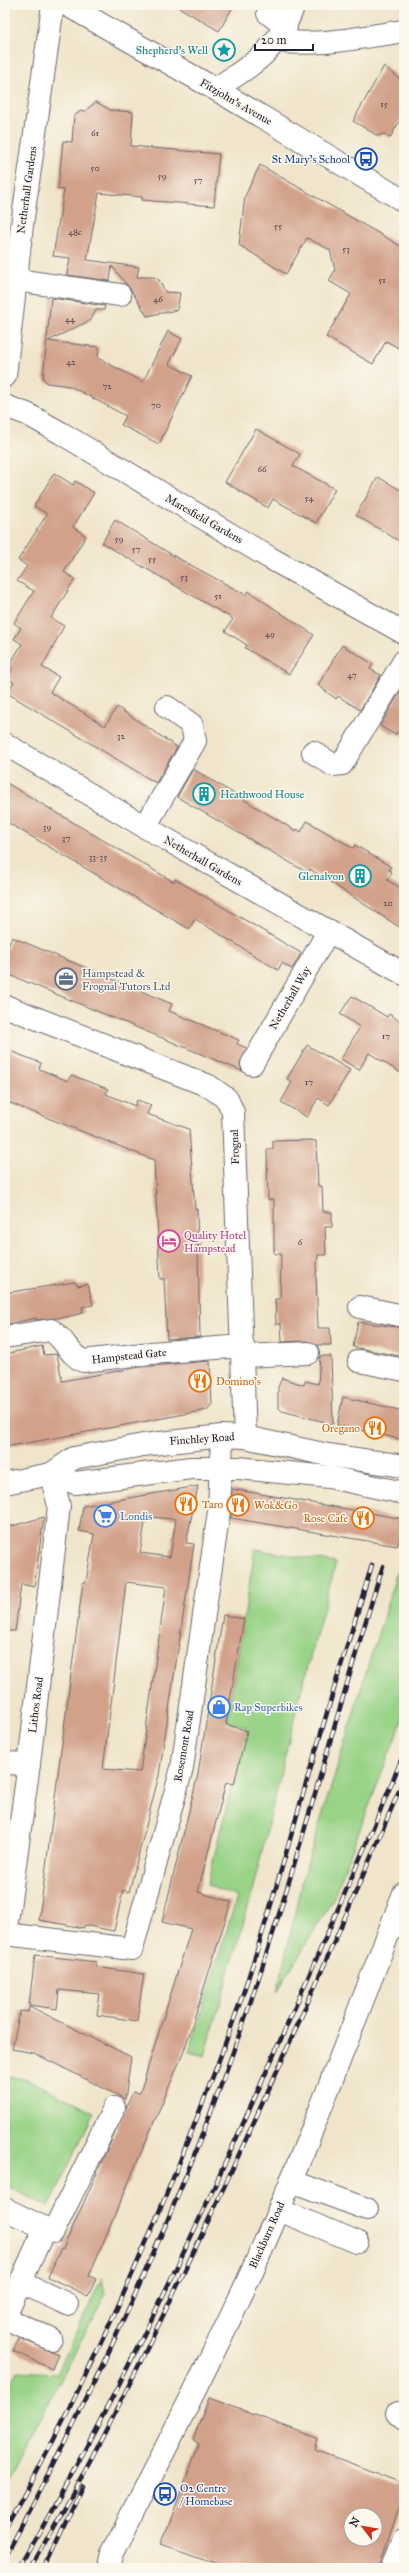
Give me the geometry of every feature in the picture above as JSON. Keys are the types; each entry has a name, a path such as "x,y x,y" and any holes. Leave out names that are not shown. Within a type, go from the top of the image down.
{"main road":[{"name":"Netherhall Gardens","path":"5,376 16,280 53,5"},
{"name":"Fitzjohn's Avenue","path":"67,5 214,89 404,201"},
{"path":"269,5 268,13 282,34 300,44 329,42 404,31"},
{"path":"214,89 262,57 282,34 294,5"},
{"path":"16,280 120,294"},
{"name":"Maresfield Gardens","path":"5,406 27,414 61,433 263,554 404,633"},
{"path":"312,752 332,765 342,764 404,661"},
{"path":"144,827 195,741 192,725 167,707"},
{"name":"Netherhall Gardens","path":"5,744 144,827 404,974"},
{"name":"Netherhall Way","path":"252,1064 328,932"},
{"name":"Frognal","path":"5,1006 208,1086 231,1104 234,1112 245,1437"},
{"path":"360,1307 404,1316"},
{"name":"Hampstead Gate","path":"5,1337 51,1330 63,1338 73,1357 83,1361 152,1353 243,1351 308,1353"},
{"path":"358,1361 404,1370"},
{"name":"Finchley Road","path":"5,1483 51,1474 74,1458 143,1445 222,1436 245,1437 328,1454 404,1466"},
{"name":"Rosemont Road","path":"5,1935 132,1949 182,1768 219,1511 222,1436"},
{"path":"51,1474 75,1483 191,1468 221,1467 329,1477 404,1493"},
{"name":"Lithos Road","path":"5,1935 29,1764 59,1506 51,1474"},
{"path":"5,1763 29,1764"},
{"name":"Blackburn Road","path":"109,2568 112,2555 248,2279 279,2210 366,1995 404,1893"},
{"path":"51,2339 5,2317 20,2282 114,2108"},
{"path":"291,2181 367,2209"},
{"path":"5,2209 49,2230"},
{"path":"279,2210 356,2242"},
{"path":"20,2282 67,2304"},
{"path":"393,2568 404,2539"}],"green space":[{"path":"255,1549 336,1563 300,1695 250,1900 205,2056 189,2052 237,1897 207,1885 246,1727 227,1722"},
{"path":"404,1549 404,1716 333,1899 277,1992 302,1881"},
{"path":"5,2076 27,2079 94,2112 49,2207 8,2187 5,2180"},
{"path":"102,2278 105,2295 5,2487 5,2395 18,2371 57,2373"}],"building":[{"path":"175,5 234,5 219,31"},
{"path":"384,66 404,82 404,113 390,138 384,134 378,136 353,121"},
{"path":"96,102 110,110 133,112 131,146 219,154 214,206 142,200 142,197 99,193 87,260 139,267 137,277 154,277 159,280 165,292 180,293 177,310 147,316 131,290 112,266 110,281 67,275 70,258 53,256 64,190 58,189 63,141 72,142 74,116 81,111 85,111"},
{"path":"260,165 404,248 404,351 386,341 373,364 326,337 351,294 329,281 335,270 330,250 307,238 286,274 239,245 245,196"},
{"path":"51,298 105,306 104,310 96,310 91,320 48,341 99,347 98,358 143,382 168,331 182,339 169,364 192,376 159,444 121,425 126,416 70,386 47,383 43,378"},
{"path":"256,429 300,454 293,466 335,489 316,523 273,499 268,508 225,482"},
{"path":"54,473 73,485 75,481 94,493 73,527 86,536 64,572 75,579 51,618 64,626 42,667 59,677 50,692 105,726 117,707 177,747 156,783 7,693 14,682 8,679 13,668 9,666 22,644 14,639 21,628 14,623 34,591 17,581 27,566 18,560 47,514 34,506"},
{"path":"378,477 404,492 404,544 356,515"},
{"path":"115,520 174,556 246,595 248,591 314,635 289,674 245,648 247,645 225,631 233,619 102,543"},
{"path":"342,645 373,664 370,669 381,675 360,710 338,696 336,699 318,685"},
{"path":"402,689 404,690 404,737 396,732 395,735 380,726"},
{"path":"193,769 296,831 297,829 301,832 307,821 353,848 355,845 391,867 389,870 392,872 387,880 404,890 404,930 310,869 308,873 177,797"},
{"path":"5,782 174,882 175,879 301,953 292,969 282,963 278,970 195,919 189,929 5,821"},
{"path":"12,937 172,1004 169,1011 239,1040 237,1044 247,1048 240,1064 242,1071 5,973 5,954"},
{"path":"352,996 387,1017 389,1014 404,1024 404,1075 369,1053 359,1070 341,1059 360,1027 340,1014"},
{"path":"307,1045 350,1070 329,1105 318,1098 307,1117 281,1102 292,1082 287,1079"},
{"path":"5,1049 41,1063 39,1069 68,1081 71,1075 108,1089 106,1094 135,1106 137,1100 151,1105 147,1114 189,1129 195,1209 197,1209 200,1337 167,1339 164,1279 160,1279 154,1160 5,1101"},
{"path":"273,1141 316,1141 318,1186 322,1186 323,1212 332,1212 332,1227 325,1227 326,1255 318,1255 316,1275 318,1328 330,1328 331,1345 317,1345 307,1341 282,1342 281,1324 276,1324 275,1299 280,1299 281,1254 274,1254 274,1199 268,1200 267,1149 273,1149"},
{"path":"75,1282 78,1286 88,1284 93,1305 82,1307 83,1313 66,1317 36,1320 36,1318 8,1324 5,1312 5,1293"},
{"path":"358,1322 404,1328 404,1357 353,1347"},
{"path":"42,1346 44,1355 57,1354 62,1381 140,1367 210,1361 212,1404 207,1410 5,1447 5,1354"},
{"path":"320,1356 331,1356 333,1424 282,1411 278,1407 278,1387 282,1378 304,1385 305,1381 318,1384"},
{"path":"343,1397 404,1411 404,1440 337,1425"},
{"path":"198,1486 186,1543 194,1544 159,1775 129,1892 123,1890 114,1931 84,1925 84,1928 39,1920 83,1582 86,1582 94,1534 79,1531 83,1506","holes":["146,1517 176,1519 170,1557 140,1553","126,1582 166,1587 140,1772 103,1769"]},
{"path":"232,1489 404,1519 404,1530 397,1546 231,1518"},
{"path":"44,1517 34,1587 21,1584 15,1631 5,1631 5,1528"},
{"path":"223,1615 244,1619 226,1724 247,1731 234,1784 226,1782 198,1892 231,1902 184,2051 89,2276 96,2279 88,2296 48,2277 61,2248 63,2249 133,2092 140,2093 191,1929 162,1922 198,1774"},
{"path":"35,1955 97,1962 96,1967 144,1974 137,2021 97,2015 100,1994 59,1990 57,2009 29,2005"},
{"path":"29,2006 131,2057 125,2099 34,2053 12,2049 20,2011 28,2012"},
{"path":"19,2338 58,2354 52,2369 13,2351"},
{"path":"209,2398 317,2438 314,2449 404,2484 404,2492 379,2568 227,2568 161,2545 199,2444 193,2440"}],"railway":[{"path":"5,2529 72,2403 103,2338 133,2273 188,2142 238,2008 274,1896 330,1702 372,1565"},
{"path":"5,2555 44,2482 117,2334 151,2258 214,2105 268,1949 383,1566"},
{"path":"19,2568 92,2437 126,2371 223,2169 315,1962 404,1753"},
{"path":"30,2568 99,2444 203,2232 306,2007 404,1779"},
{"path":"44,2568 82,2486"}],"place":[{"name":"Shepherd's Well","path":"224,50"},
{"name":"St Mary's School","path":"366,159"},
{"name":"Heathwood House","path":"204,794"},
{"name":"Glenalvon","path":"360,876"},
{"name":"Hampstead & Frognal Tutors Ltd","path":"66,979"},
{"name":"Quality Hotel Hampstead","path":"169,1241"},
{"name":"Domino's","path":"200,1381"},
{"name":"Oregano","path":"375,1428"},
{"name":"Taro","path":"186,1504"},
{"name":"Wok&Go","path":"238,1505"},
{"name":"Londis","path":"105,1516"},
{"name":"Rose Cafe","path":"363,1518"},
{"name":"Rap Superbikes","path":"219,1707"},
{"name":"O2 Centre / Homebase","path":"165,2494"}]}
